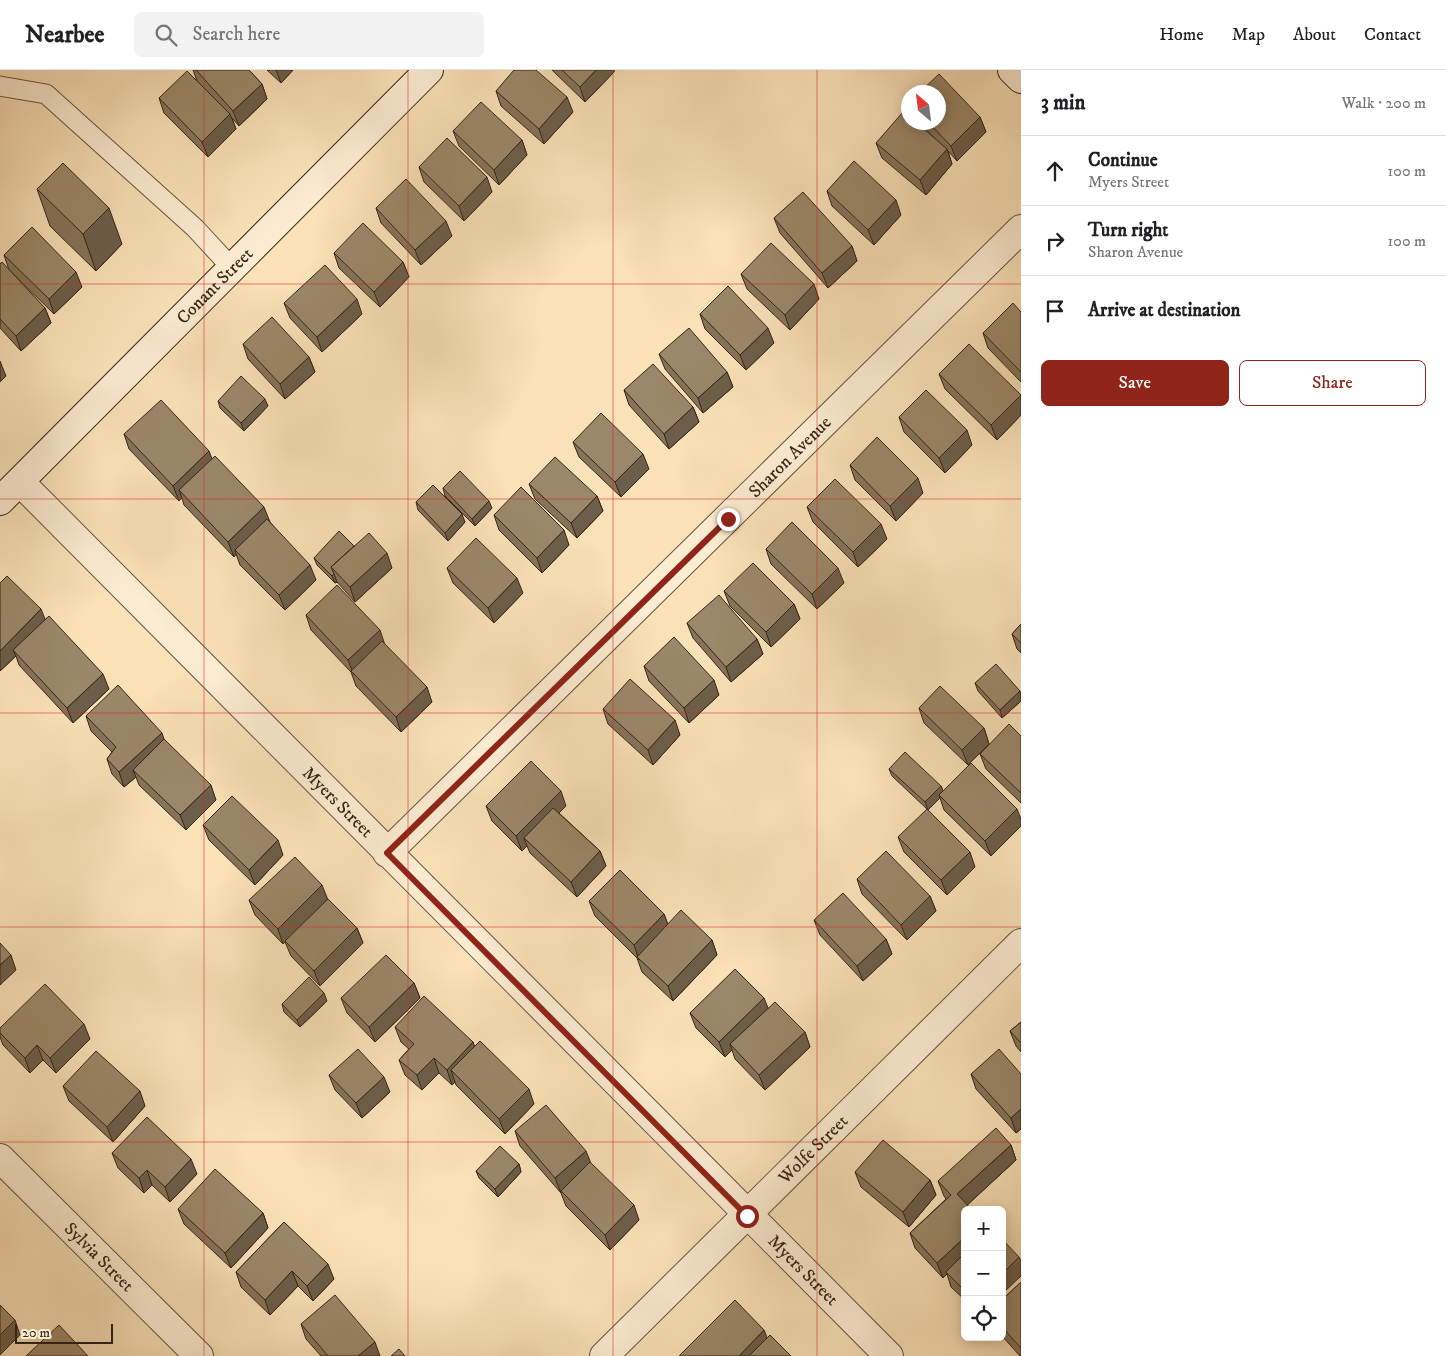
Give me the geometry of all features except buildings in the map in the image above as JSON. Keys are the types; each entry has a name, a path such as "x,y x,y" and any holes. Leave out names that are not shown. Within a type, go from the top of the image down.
{"street":[{"name":"Conant Street","path":"0,501 429,70"},
{"path":"1012,70 1021,79"},
{"name":"Sharon Avenue","path":"387,853 1021,229"},
{"name":"Myers Street","path":"20,482 747,1216 889,1356"},
{"name":"Wolfe Street","path":"604,1356 1021,943"},
{"name":"Sylvia Street","path":"0,1158 198,1356"}],"lane":[{"path":"0,86 46,94 194,228 231,267"}],"route":[{"path":"728,519 387,853 747,1216"}]}
